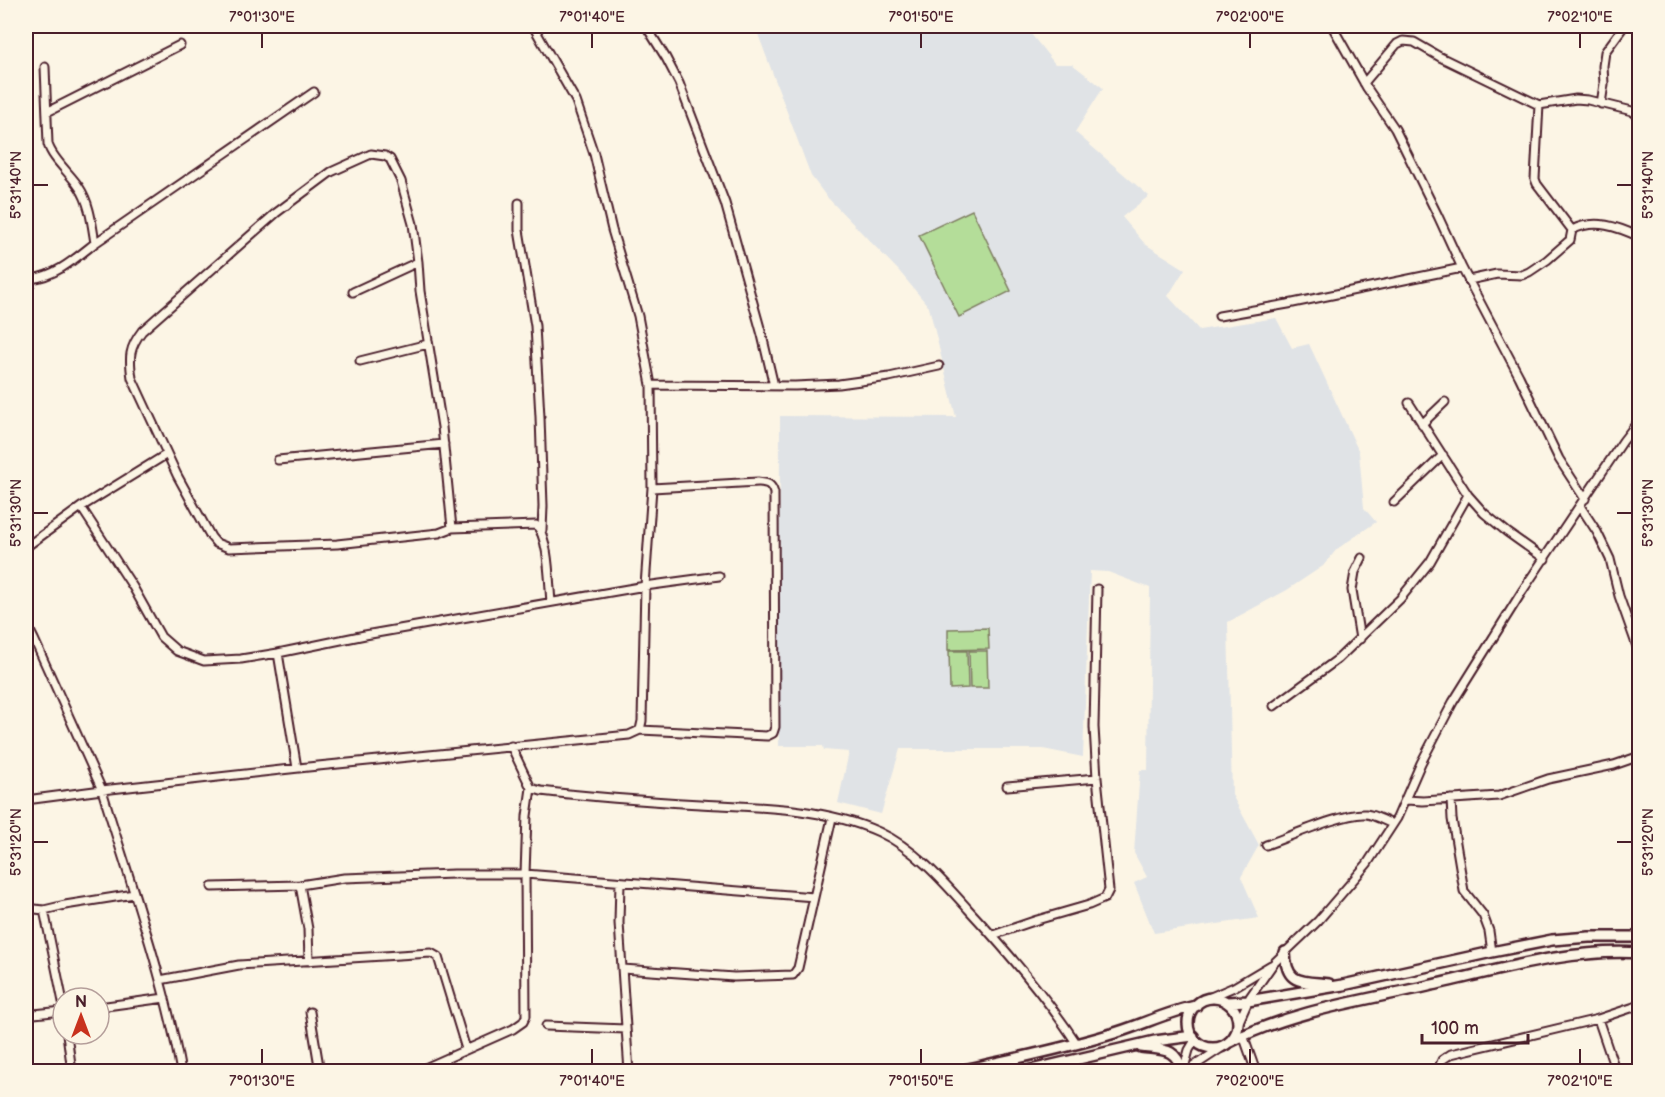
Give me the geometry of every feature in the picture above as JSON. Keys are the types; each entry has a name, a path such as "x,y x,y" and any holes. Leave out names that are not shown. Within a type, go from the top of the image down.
{"main road":[{"path":"956,1071 1077,1044 1132,1029 1196,1006 1206,999 1219,999 1227,1002 1248,1001 1343,985 1552,940 1640,937"},
{"path":"1522,946 1525,964"},
{"path":"1285,952 1289,974 1295,979 1343,985"},
{"path":"1196,1006 1189,1018 1189,1029 1194,1038 1207,1047 1220,1047 1243,1035 1329,1008 1525,964 1586,953 1640,952"},
{"path":"1227,1002 1238,1016 1238,1030 1228,1043"},
{"path":"1023,1071 1155,1041 1194,1038"},
{"path":"1136,1047 1171,1053 1180,1061 1183,1071"}],"street":[{"path":"533,26 576,101 594,154 612,230 638,316 651,385 652,488 645,586 640,730"},
{"path":"646,26 679,83 725,203 774,386"},
{"path":"1332,26 1364,83 1395,129 1462,268 1519,376 1559,459 1585,499"},
{"path":"1601,104 1605,52 1624,26"},
{"path":"1364,83 1397,44 1403,41 1414,42 1539,105 1576,99 1588,100 1632,111 1640,117"},
{"path":"47,112 180,45"},
{"path":"45,67 50,152 81,190 90,215 95,243"},
{"path":"30,279 46,276 70,262 314,92"},
{"path":"1469,280 1497,274 1522,275 1547,260 1570,240 1572,230 1535,179 1539,105"},
{"path":"452,528 444,444 420,291 413,224 401,181 390,159 371,154 331,172 276,213 151,323 134,343 129,362 132,378 177,475 211,537 216,543 228,548 337,544 439,533 452,528 536,525 542,530"},
{"path":"519,203 519,230 535,326 540,417 542,530 551,602"},
{"path":"1572,230 1591,224 1614,226 1640,237"},
{"path":"353,292 418,262"},
{"path":"1219,316 1462,268"},
{"path":"26,270 30,279 30,285 26,288"},
{"path":"360,361 428,344"},
{"path":"651,385 838,384 889,377 939,366"},
{"path":"1422,424 1445,402"},
{"path":"1409,403 1468,495 1484,513 1545,559"},
{"path":"1238,1024 1248,1001 1273,964 1318,921 1367,864 1406,800 1421,763 1453,702 1523,590 1640,419"},
{"path":"278,460 444,444"},
{"path":"26,546 81,507 167,454"},
{"path":"1394,502 1443,455"},
{"path":"26,800 297,768 629,735 640,730 767,736 774,728 774,504 772,486 758,482 652,488"},
{"path":"1274,706 1338,659 1400,599 1430,562 1468,495"},
{"path":"1580,506 1597,532 1610,559 1619,596 1640,655"},
{"path":"81,507 133,586 161,637 177,651 204,661 241,659 278,653 551,602 719,576"},
{"path":"1360,639 1352,590 1355,572 1362,558"},
{"path":"993,935 1089,905 1105,898 1109,890 1096,778 1094,727 1097,589"},
{"path":"26,623 30,640 102,790 160,980 176,1040 181,1071"},
{"path":"278,653 297,768"},
{"path":"416,1071 513,1029 523,1022 526,1016 525,874 527,816 531,788 511,746"},
{"path":"1406,800 1499,796 1548,779 1614,765 1640,756"},
{"path":"1007,786 1096,778"},
{"path":"531,788 551,792 652,801 775,808 832,818 861,825 880,833 919,860 993,935 1057,1014 1077,1044"},
{"path":"1451,799 1452,819 1464,891 1483,915 1489,931 1492,952"},
{"path":"1266,845 1358,814 1375,816 1393,824"},
{"path":"622,969 734,977 793,975 798,968 832,818"},
{"path":"212,887 300,885 344,878 525,874 814,897"},
{"path":"620,882 622,969 629,1071"},
{"path":"300,885 308,928 309,961"},
{"path":"26,908 44,910 64,904 134,894"},
{"path":"44,910 60,986"},
{"path":"160,980 239,965 431,953 438,957 466,1049"},
{"path":"1206,999 1234,987 1273,964"},
{"path":"111,1005 165,998"},
{"path":"1437,1071 1442,1060 1451,1054 1598,1019 1640,1005"},
{"path":"26,1014 51,1012"},
{"path":"310,1012 320,1071"},
{"path":"1598,1019 1616,1071"},
{"path":"546,1026 626,1029"},
{"path":"1243,1035 1256,1071"},
{"path":"1183,1071 1194,1038"},
{"path":"1183,1071 1228,1043"},
{"path":"69,1046 72,1071"}],"shaded area":[{"path":"755,26 1027,26 1055,64 1072,64 1103,88 1075,132 1149,196 1122,217 1145,244 1185,269 1168,296 1199,330 1276,318 1292,348 1309,344 1359,452 1364,508 1376,522 1337,549 1323,566 1287,590 1228,622 1232,795 1259,845 1241,877 1259,918 1154,933 1134,883 1147,877 1134,853 1140,770 1148,770 1150,588 1108,572 1090,571 1083,757 1043,749 900,749 881,814 838,803 849,752 824,750 823,746 779,746 780,416 956,417 929,307 899,271 826,196 811,176"}],"green space":[{"path":"972,210 1011,291 959,317 919,235"},
{"path":"988,628 989,649 948,650 948,629"},
{"path":"949,651 967,651 968,688 950,689"},
{"path":"969,651 987,651 988,688 970,688"}]}
